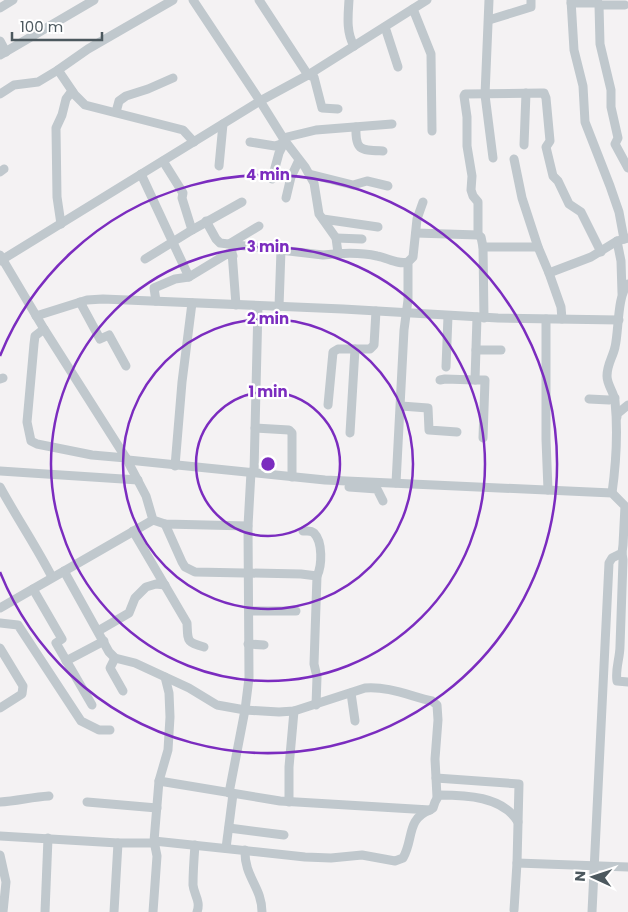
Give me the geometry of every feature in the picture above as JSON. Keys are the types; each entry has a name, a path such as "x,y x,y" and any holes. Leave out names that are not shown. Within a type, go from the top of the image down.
{"street":[{"path":"0,8 13,0"},
{"path":"0,41 3,54 94,0"},
{"path":"0,94 14,85 38,82 173,0"},
{"path":"193,0 285,141 309,174 314,183 317,204 323,219 336,238 338,253"},
{"path":"259,0 308,74 314,77 322,108 338,109"},
{"path":"349,0 347,19 350,40 354,46"},
{"path":"153,520 146,496 127,459 1,258 61,224 427,0"},
{"path":"489,0 485,95 488,127 492,140 492,158"},
{"path":"489,20 531,7 530,0"},
{"path":"612,493 615,466 615,398 608,384 608,366 616,345 619,320 622,293 621,261 623,239 619,212 585,122 583,86 574,50 571,2 625,6"},
{"path":"598,3 600,44 610,85 611,107 618,138 615,144 628,168"},
{"path":"413,9 431,54 432,131"},
{"path":"385,27 398,67"},
{"path":"58,70 72,91 85,105 183,130 194,142"},
{"path":"116,112 119,102 126,96 173,78"},
{"path":"61,224 57,197 56,128 66,99 72,91"},
{"path":"524,145 526,93"},
{"path":"475,380 476,350 481,318 483,247 481,237 478,235 478,202 471,190 472,176 467,146 465,94 544,93 550,141 546,147 553,176 558,181 569,204 581,212 601,252"},
{"path":"219,166 223,124"},
{"path":"272,179 279,153 287,137 316,130 392,124"},
{"path":"356,126 356,143 359,147 383,151"},
{"path":"250,142 275,146 285,141"},
{"path":"514,159 522,198 561,307 562,319"},
{"path":"163,160 183,193 182,198 192,230"},
{"path":"286,198 299,160"},
{"path":"141,174 189,277"},
{"path":"309,174 353,185 367,181 388,186"},
{"path":"145,258 242,202"},
{"path":"206,222 220,243 323,255 338,253 376,256 403,263 408,262 413,257 417,219 423,202"},
{"path":"323,219 378,227"},
{"path":"231,244 259,226"},
{"path":"416,233 478,235"},
{"path":"336,238 362,239"},
{"path":"549,273 601,252 623,239"},
{"path":"231,244 236,305"},
{"path":"483,247 538,247"},
{"path":"279,307 281,250"},
{"path":"156,301 154,288 175,279 189,277 227,254 233,256"},
{"path":"396,483 408,300 408,262"},
{"path":"622,293 628,284"},
{"path":"36,316 80,302 103,299 376,311 481,318 619,320"},
{"path":"80,302 100,340 109,335 126,366"},
{"path":"175,466 182,382 192,303"},
{"path":"226,848 231,794 249,678 248,526 255,428 258,306"},
{"path":"328,406 333,352 338,349 370,349 374,345 376,311"},
{"path":"446,367 448,316"},
{"path":"546,319 548,490"},
{"path":"44,329 35,336 27,422 31,440 37,444 92,455 175,466 292,477 612,493 626,506 624,545 609,563 592,912"},
{"path":"350,433 355,349"},
{"path":"476,350 501,350"},
{"path":"440,380 485,380 483,438"},
{"path":"589,400 609,400 615,398"},
{"path":"612,493 617,486 618,471 617,414 628,405"},
{"path":"400,406 428,408 428,430 457,432"},
{"path":"255,428 289,430 292,433 292,477"},
{"path":"0,471 138,480"},
{"path":"332,480 332,486 377,489 383,501"},
{"path":"0,487 52,577"},
{"path":"0,608 153,520 165,524 248,526"},
{"path":"165,524 185,567 195,572 317,576"},
{"path":"133,531 187,622 189,640 191,643 204,647"},
{"path":"303,531 311,531 315,534 318,540 320,555 317,576 314,664 317,677 316,705"},
{"path":"617,555 623,560 617,679 618,681 628,682"},
{"path":"0,836 118,843 151,843 154,840 305,858 362,855 395,861 403,858 408,849 412,826 416,818 421,813 434,808 438,720 437,705 432,701 388,689 365,688 294,711 245,710 217,705 189,688 135,662 115,658 109,652 64,571"},
{"path":"98,631 129,613 135,598 146,587 156,584 165,585"},
{"path":"33,589 62,639 56,642 92,705"},
{"path":"250,611 296,611"},
{"path":"0,624 18,625 81,721 99,730 110,730"},
{"path":"66,661 104,641"},
{"path":"248,644 264,645"},
{"path":"0,649 23,686 24,691 0,708"},
{"path":"115,658 110,668 123,691"},
{"path":"154,912 157,856 154,840 159,781 168,750 169,701 165,677"},
{"path":"351,693 355,722"},
{"path":"290,802 289,767 294,711"},
{"path":"436,778 518,784 517,863 514,910"},
{"path":"159,781 290,802 430,810"},
{"path":"436,797 439,795 473,796 490,801 507,809 518,822"},
{"path":"0,802 49,796"},
{"path":"87,802 157,808"},
{"path":"229,828 284,835"},
{"path":"45,912 48,838"},
{"path":"114,912 118,843"},
{"path":"195,845 193,884 198,902 197,912"},
{"path":"246,850 245,861 248,874 259,895 262,912"},
{"path":"0,855 6,882 2,910"},
{"path":"517,863 628,867"}]}
